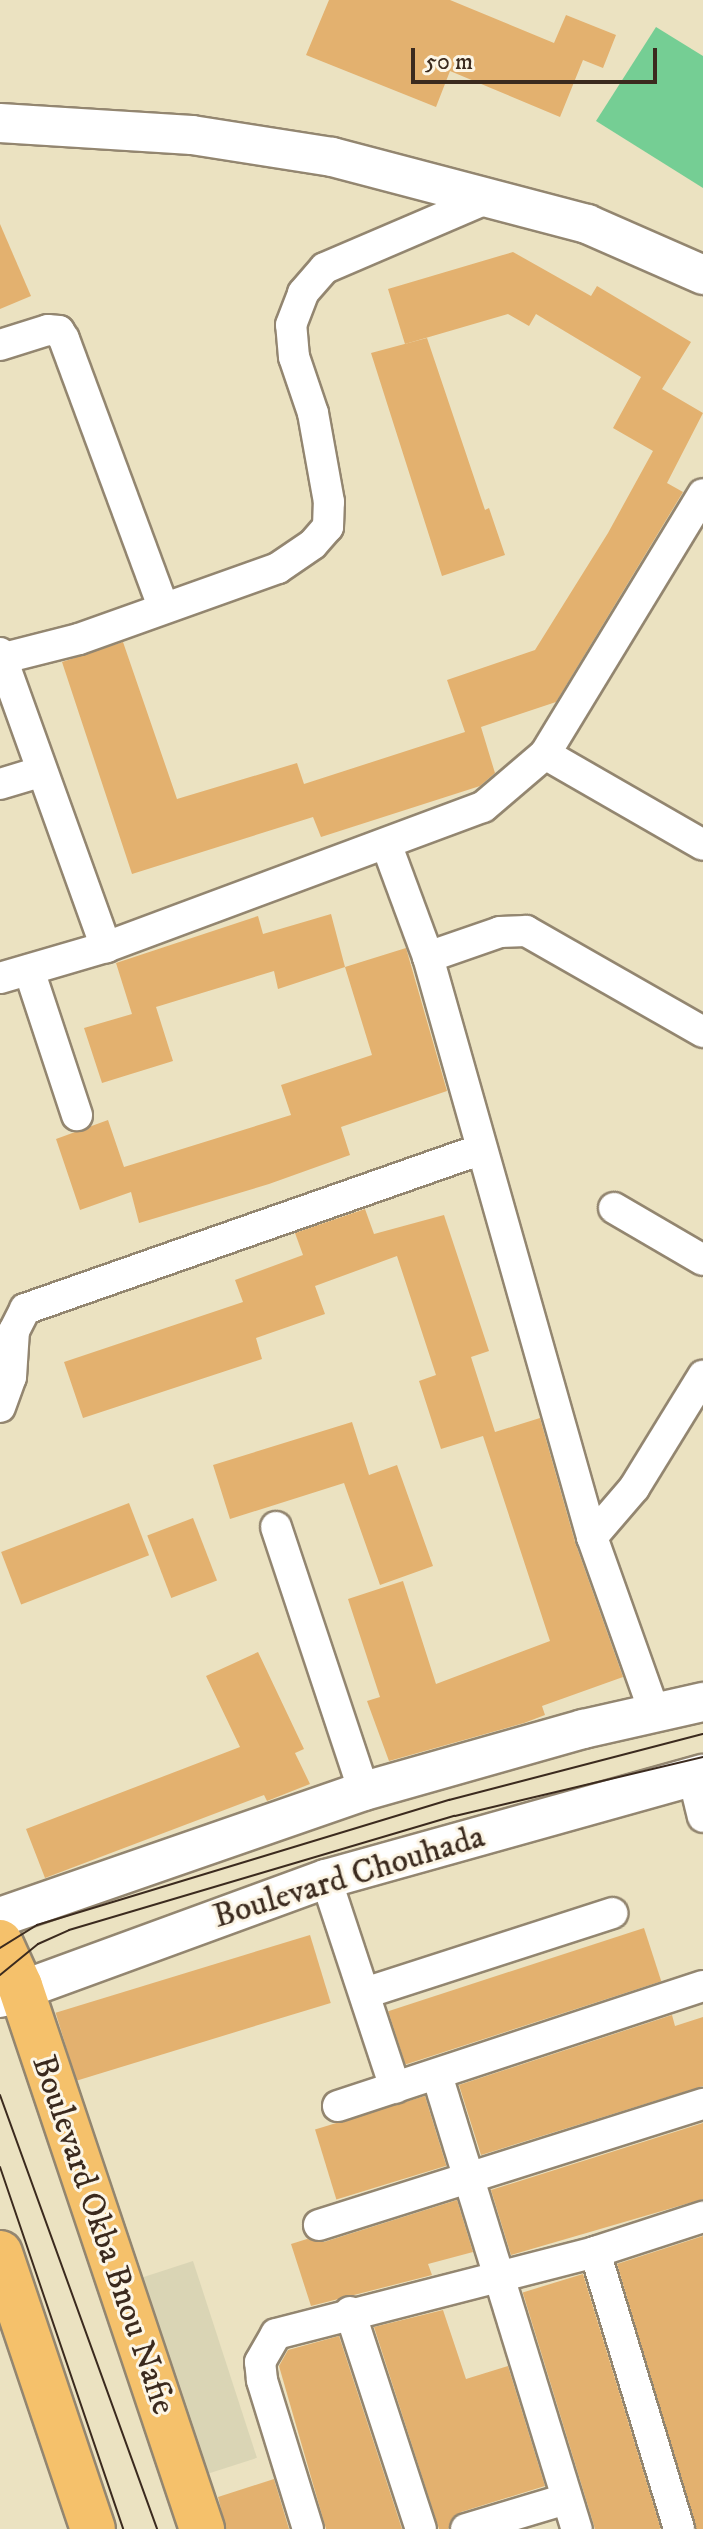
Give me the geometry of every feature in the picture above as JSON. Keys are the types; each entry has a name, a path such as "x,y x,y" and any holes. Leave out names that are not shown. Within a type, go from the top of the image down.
{"main road":[{"name":"Boulevard Okba Bnou Nafie","path":"0,1942 10,1992 202,2529"},
{"path":"0,2253 93,2529"}],"street":[{"path":"0,123 192,135 332,157 587,224 703,275"},
{"path":"106,947 1,658 79,639 278,568 328,527 329,502 313,413 292,341 291,325 303,293 325,268 491,197"},
{"path":"0,345 48,330 59,331 64,339 163,607"},
{"path":"0,978 106,947 387,846 483,807 545,754 703,494"},
{"path":"545,754 703,845"},
{"path":"0,784 40,772"},
{"path":"387,846 428,957 592,1537 654,1711"},
{"path":"428,957 500,932 526,931 703,1032"},
{"path":"29,970 77,1115"},
{"path":"0,1407 11,1377 14,1331 25,1309 482,1149"},
{"path":"614,1208 703,1260"},
{"path":"592,1537 643,1475 703,1376"},
{"path":"276,1527 364,1791"},
{"name":"Boulevard Chouhada","path":"0,1917 364,1791 654,1711 703,1702"},
{"path":"698,1775 703,1817"},
{"name":"Boulevard Chouhada","path":"10,1992 326,1879 698,1775"},
{"path":"326,1879 395,2088"},
{"path":"365,1993 612,1913"},
{"path":"338,2106 703,1986"},
{"path":"437,2075 577,2529"},
{"path":"319,2225 703,2104"},
{"path":"308,2529 260,2362 276,2334 350,2312 701,2226"},
{"path":"595,2252 679,2529"},
{"path":"350,2312 421,2529"},
{"path":"466,2529 566,2499"}],"shaded area":[{"path":"193,2261 257,2458 201,2476 137,2279"}],"green space":[{"path":"656,27 703,56 703,188 596,121"}],"building":[{"path":"329,0 450,0 554,43 566,15 616,35 603,68 583,60 560,117 450,71 436,107 306,55"},
{"path":"0,224 31,296 0,309"},
{"path":"513,252 591,296 597,286 691,342 662,389 703,413 667,483 683,492 556,702 481,727 495,773 480,786 321,837 313,817 132,874 62,662 123,642 177,799 297,763 304,784 465,732 447,680 535,650 608,533 653,451 613,428 641,377 536,314 529,326 508,314 405,344 388,289"},
{"path":"427,338 485,510 489,508 505,555 442,576 371,353"},
{"path":"331,914 345,967 278,989 274,971 156,1007 173,1061 102,1083 84,1028 132,1014 116,963 258,916 263,934"},
{"path":"406,948 447,1091 341,1127 350,1155 269,1184 139,1223 131,1192 80,1210 56,1139 108,1120 124,1167 291,1115 281,1085 372,1055 345,967"},
{"path":"365,1209 374,1234 444,1215 489,1351 471,1357 495,1432 540,1418 575,1542 623,1677 542,1706 545,1715 524,1723 389,1761 367,1701 380,1697 348,1599 403,1581 436,1684 550,1641 483,1436 441,1449 419,1381 436,1375 397,1256 315,1286 325,1314 256,1338 262,1359 83,1418 64,1362 243,1302 235,1280 303,1255 295,1233"},
{"path":"352,1422 369,1475 397,1465 433,1566 380,1585 344,1483 230,1519 213,1465"},
{"path":"129,1503 149,1555 21,1604 1,1552"},
{"path":"193,1518 217,1581 171,1598 147,1536"},
{"path":"258,1652 304,1749 295,1753 310,1784 267,1801 264,1795 45,1878 26,1829 240,1747 206,1676"},
{"path":"644,1928 661,1981 405,2064 388,2011"},
{"path":"310,1935 331,2003 76,2081 56,2013"},
{"path":"672,2015 675,2026 703,2017 703,2086 481,2155 459,2085"},
{"path":"425,2096 446,2166 336,2199 315,2130"},
{"path":"703,2123 703,2199 511,2255 491,2190"},
{"path":"457,2200 473,2252 428,2264 432,2275 311,2306 291,2244 307,2239 324,2242"},
{"path":"703,2236 703,2529 696,2529 617,2264"},
{"path":"583,2274 661,2528 595,2529 523,2292"},
{"path":"443,2310 466,2379 508,2366 545,2486 461,2512 448,2529 439,2529 374,2327"},
{"path":"339,2336 402,2529 326,2529 279,2366 288,2350"},
{"path":"274,2479 289,2529 226,2529 218,2497"}],"tram line":[{"path":"0,1948 37,1925 449,1800 703,1734"},
{"path":"0,1975 38,1944 69,1930 455,1816 703,1757"},
{"path":"0,2095 157,2529"},
{"path":"0,2167 123,2529"}]}
